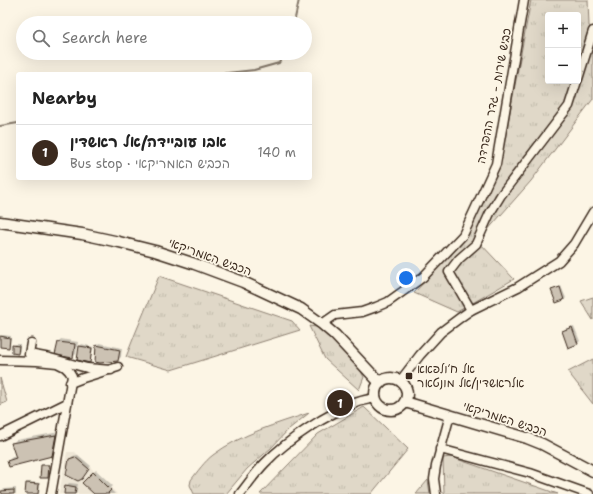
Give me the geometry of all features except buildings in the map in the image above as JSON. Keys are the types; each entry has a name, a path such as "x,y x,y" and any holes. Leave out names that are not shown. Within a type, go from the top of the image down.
{"main road":[{"name":"הכביש האמריקאי","path":"0,222 82,234 119,242 192,263 243,282 301,309 322,324 335,335 380,383"},
{"path":"390,378 400,381 406,388 405,402 397,409 392,410 382,407 376,398 376,390 380,383 390,378"},
{"name":"הכביש האמריקאי","path":"405,402 511,433 541,444 593,471"}],"street":[{"name":"כביש שירות - גדר ההפרדה","path":"322,324 335,316 362,312 376,308 388,302 423,277 463,235 496,164 524,0"},
{"path":"581,70 593,31"},
{"path":"471,310 449,272 459,259 476,244 490,213 501,195 569,106 577,84"},
{"path":"400,381 420,355 442,332 471,310 518,287 559,261 574,244 593,212"},
{"path":"30,343 29,354 88,368 114,368 70,383"},
{"path":"0,360 57,363 65,367 72,376 51,494"},
{"path":"240,494 264,463 300,434 338,411 359,402 376,398"},
{"path":"0,436 67,403"},
{"path":"436,494 434,479 436,466 450,415"},
{"path":"440,449 530,473 589,494"}],"shaded area":[{"path":"67,452 75,452 117,494 59,494"}],"green space":[{"path":"531,0 588,0 589,26 593,28 593,99 531,181 478,241 514,279 457,312 414,293 466,237 500,165"},
{"path":"159,276 292,321 300,330 171,370 126,357"},
{"path":"593,297 593,320 581,301"},
{"path":"309,326 339,330 364,377 359,390 325,359"},
{"path":"593,359 593,404 568,372"},
{"path":"0,378 7,402 0,405"},
{"path":"364,407 408,449 371,494 260,494 318,434"},
{"path":"309,413 289,429 271,448 247,469 226,494 194,494 190,485 191,480 204,463 213,455 247,435"},
{"path":"451,457 558,494 444,494 443,458"},
{"path":"428,480 430,494 416,494"}],"waterway":[{"path":"296,16 299,0"},
{"path":"236,72 254,70 279,63 281,60"},
{"path":"0,126 16,123"}],"place":[{"name":"אל ח׳ולפאא אלראשדין/אל מונטאר","path":"409,376"},
{"name":"אבו עוביידה/אל ראשדין","path":"340,403"}]}
